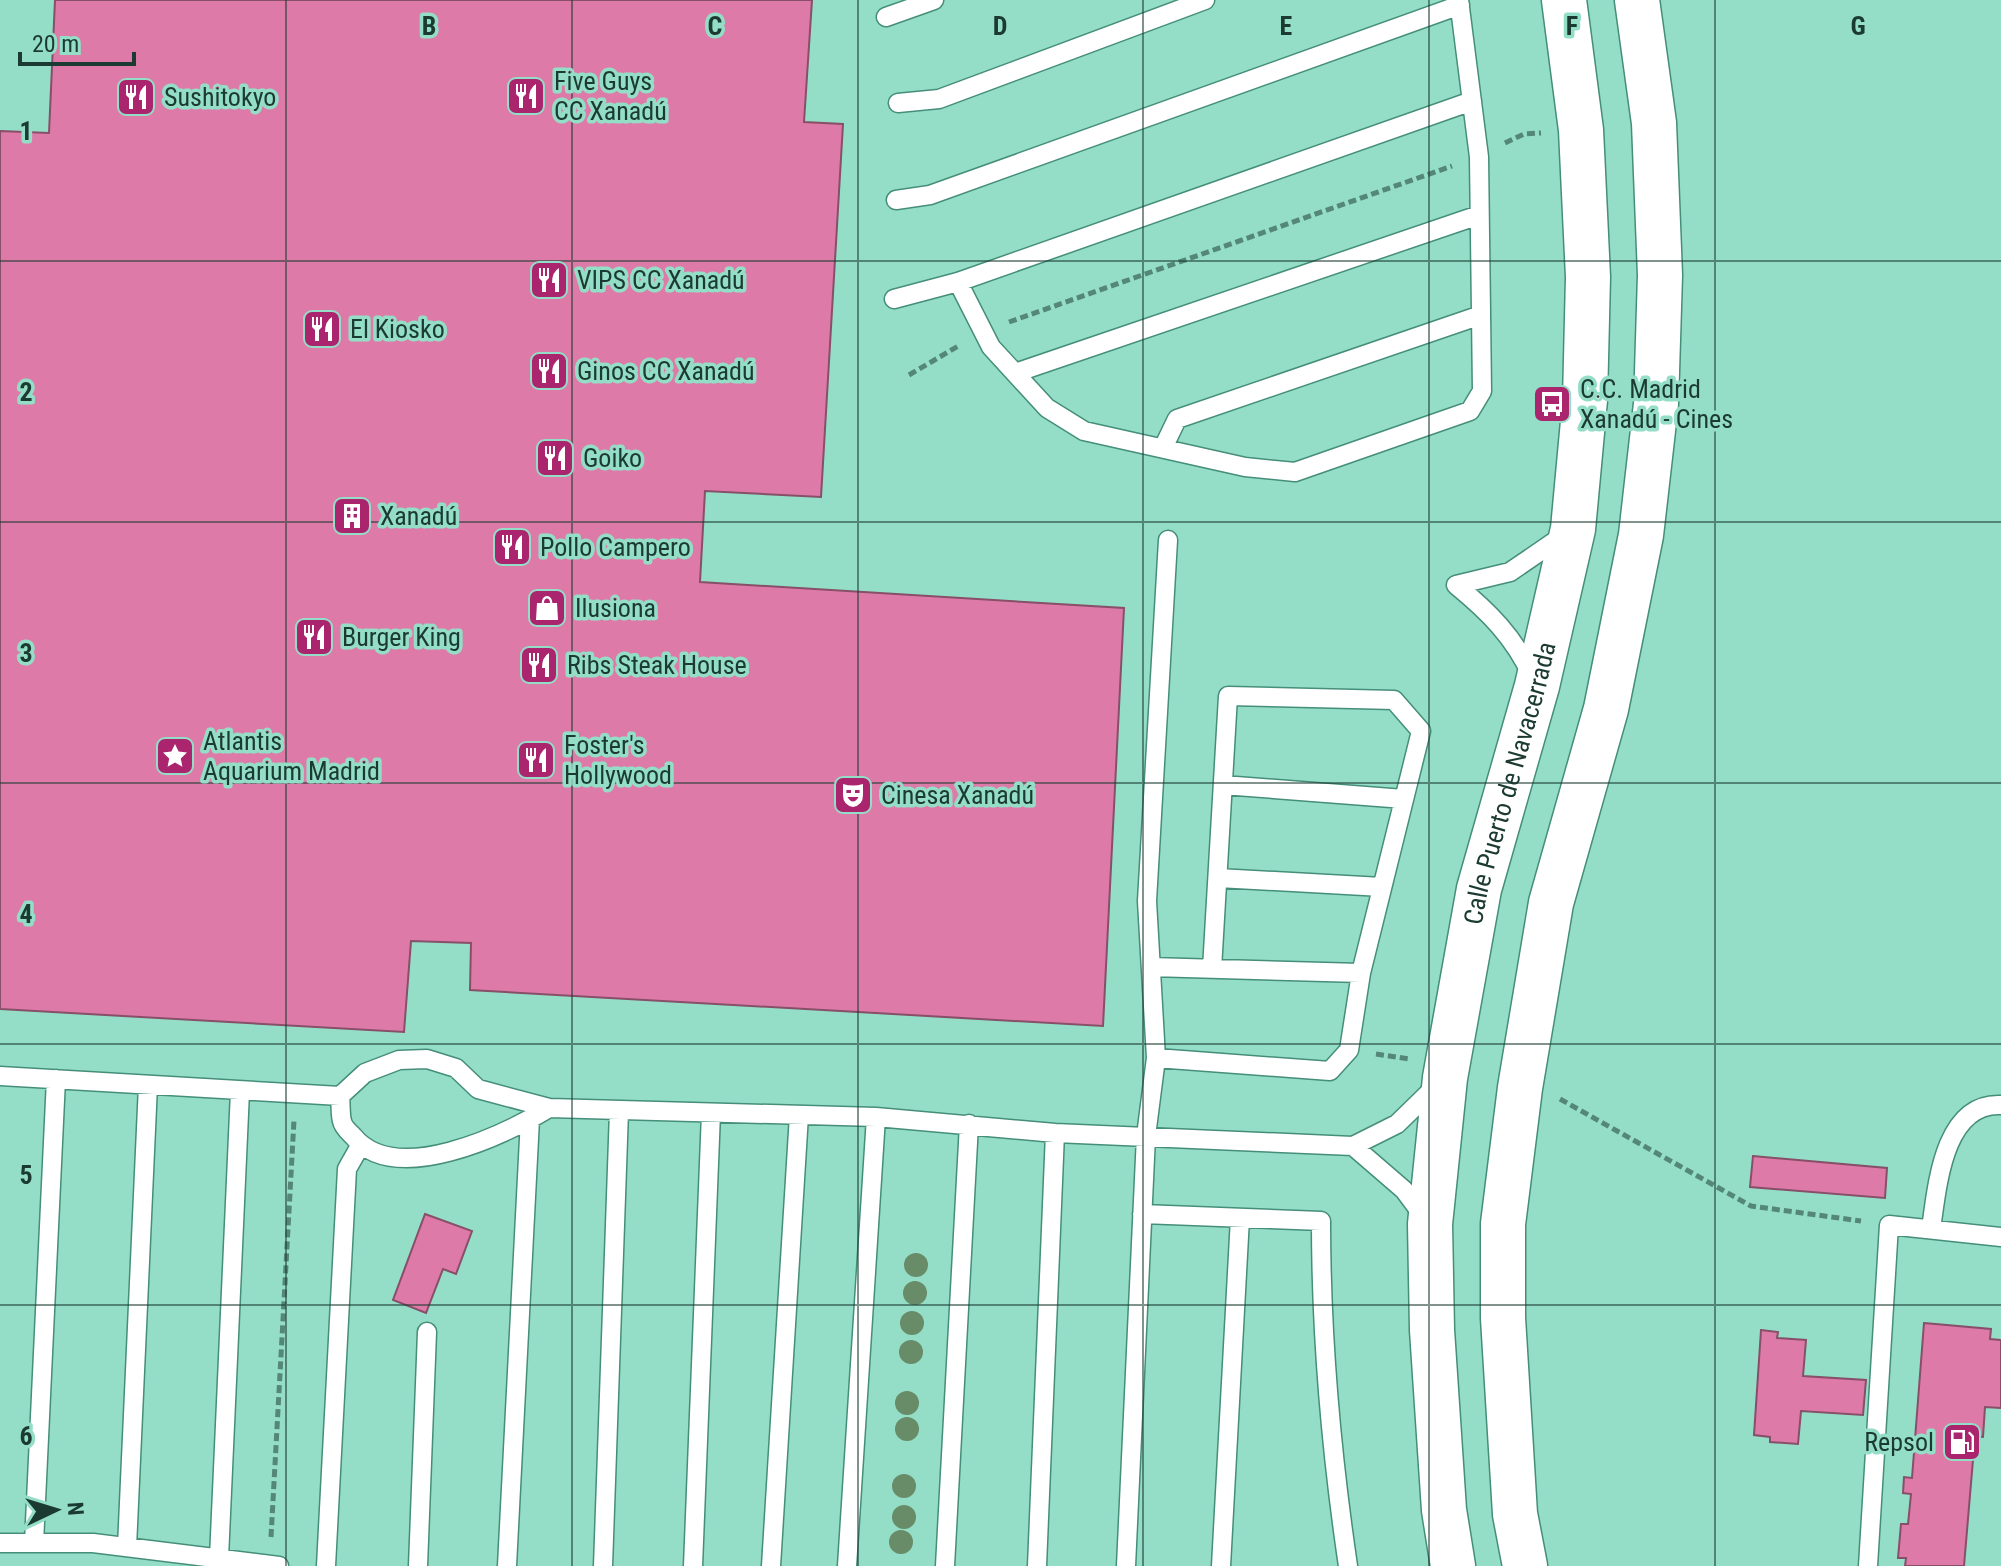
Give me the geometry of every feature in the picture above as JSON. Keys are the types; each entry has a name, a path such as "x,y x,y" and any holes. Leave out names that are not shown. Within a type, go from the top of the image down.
{"street":[{"name":"Calle Puerto de Navacerrada","path":"1453,1566 1444,1510 1432,1330 1430,1224 1445,1078 1479,889 1537,686 1573,529 1585,400 1588,277 1581,130 1564,0"},
{"path":"1525,1566 1515,1514 1503,1318 1503,1224 1520,1088 1551,903 1606,709 1638,550 1656,404 1660,275 1654,123 1637,0"}],"lane":[{"path":"886,17 934,0"},
{"path":"898,103 939,99 1205,0"},
{"path":"896,200 930,195 1460,2 1479,157 1482,391 1470,411 1295,472 1245,467 1084,431 1047,408 991,347 958,282"},
{"path":"894,299 958,282 1472,101"},
{"path":"1015,373 1479,215"},
{"path":"1163,448 1177,419 1481,315"},
{"path":"1537,686 1521,652 1493,615 1456,585 1510,572 1573,529"},
{"path":"1126,1566 1146,1136 1156,1058 1147,901 1168,540"},
{"path":"1156,1058 1330,1071 1349,1050 1361,973 1421,731 1394,700 1228,696 1212,969"},
{"path":"1223,785 1404,799"},
{"path":"1218,878 1382,887"},
{"path":"1151,967 1361,973"},
{"path":"0,1076 340,1096 365,1073 399,1060 427,1059 456,1068 478,1089 549,1108 876,1117 1055,1133 1353,1146 1397,1124 1445,1078"},
{"path":"34,1543 56,1079"},
{"path":"127,1547 148,1085"},
{"path":"219,1558 240,1091"},
{"path":"340,1096 342,1124 360,1146 390,1158 435,1157 530,1119 549,1108"},
{"path":"1931,1229 1939,1170 1961,1123 1986,1105 2001,1105"},
{"path":"603,1566 619,1111"},
{"path":"693,1566 711,1113"},
{"path":"771,1566 799,1115"},
{"path":"847,1566 876,1117"},
{"path":"507,1566 530,1119"},
{"path":"945,1566 969,1124"},
{"path":"1037,1566 1055,1133"},
{"path":"326,1566 347,1169 360,1146"},
{"path":"1353,1146 1404,1190 1430,1224"},
{"path":"1142,1214 1321,1221 1321,1308 1344,1562"},
{"path":"1221,1566 1240,1218"},
{"path":"1868,1566 1889,1225 2001,1237"},
{"path":"418,1566 427,1332"},
{"path":"0,1543 127,1547 274,1565"}],"path":[{"path":"909,375 983,331 1479,157 1524,134 1581,130"},
{"path":"1349,1050 1420,1061 1417,1074 1445,1078"},
{"path":"1520,1088 1557,1098 1751,1206 1889,1225"},
{"path":"274,1565 295,1094"}],"building":[{"name":"Xanadú","path":"55,0 812,0 804,122 843,124 821,497 705,491 700,582 1124,608 1103,1026 470,990 471,943 411,941 404,1032 0,1009 0,131 49,133"},
{"path":"1753,1156 1887,1168 1885,1198 1750,1187"},
{"path":"425,1214 472,1231 456,1274 443,1269 426,1313 393,1300"},
{"path":"1924,1323 1991,1329 1990,1339 2001,1340 2001,1408 1985,1407 1983,1437 1975,1436 1964,1566 1905,1566 1906,1558 1898,1558 1901,1524 1908,1524 1911,1494 1903,1493 1904,1477 1912,1478"},
{"path":"1761,1330 1778,1332 1777,1338 1806,1340 1803,1376 1866,1380 1863,1415 1801,1411 1798,1444 1770,1442 1770,1437 1754,1435"}],"place":[{"name":"Five Guys CC Xanadú","path":"526,96"},
{"name":"Sushitokyo","path":"136,97"},
{"name":"VIPS CC Xanadú","path":"549,280"},
{"name":"El Kiosko","path":"322,329"},
{"name":"Ginos CC Xanadú","path":"549,371"},
{"name":"C.C. Madrid Xanadú - Cines","path":"1552,404"},
{"name":"Goiko","path":"555,458"},
{"name":"Xanadú","path":"352,516"},
{"name":"Pollo Campero","path":"512,547"},
{"name":"Ilusiona","path":"547,608"},
{"name":"Burger King","path":"314,637"},
{"name":"Ribs Steak House","path":"539,665"},
{"name":"Atlantis Aquarium Madrid","path":"175,756"},
{"name":"Foster's Hollywood","path":"536,760"},
{"name":"Cinesa Xanadú","path":"853,795"},
{"name":"Repsol","path":"1962,1442"}]}
